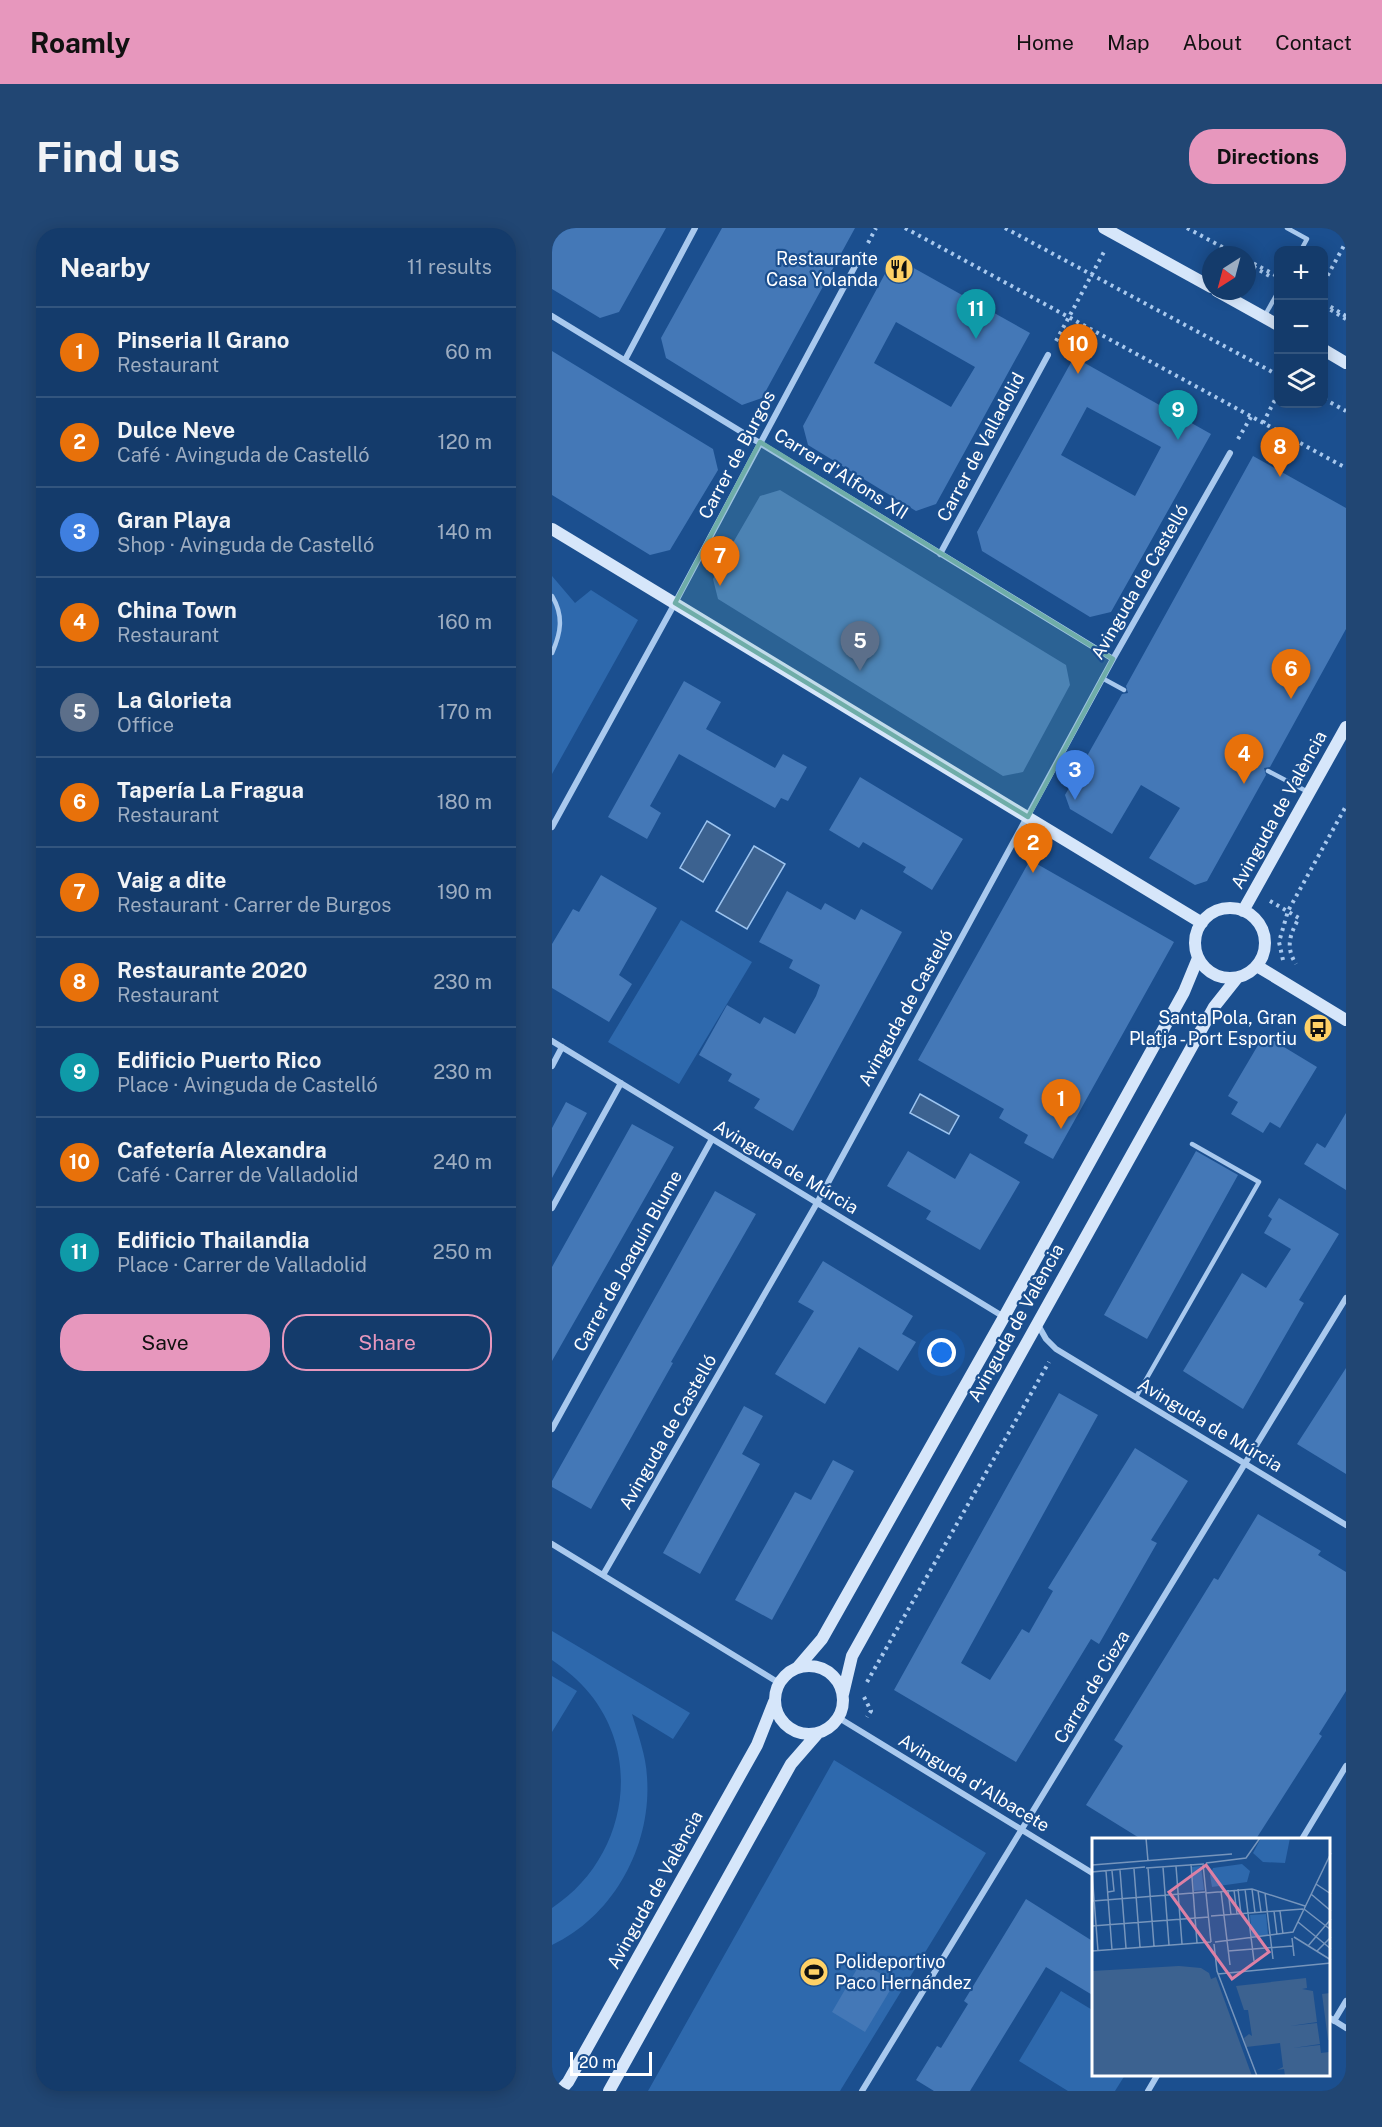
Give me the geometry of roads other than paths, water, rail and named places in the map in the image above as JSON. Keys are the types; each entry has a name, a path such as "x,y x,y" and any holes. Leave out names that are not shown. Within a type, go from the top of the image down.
{"street":[{"path":"625,360 694,228"},
{"path":"1109,231 1202,282"},
{"name":"Carrer de Burgos","path":"552,827 861,255"},
{"path":"1233,300 1274,323"},
{"name":"Carrer d'Alfons XII","path":"552,316 1113,658"},
{"path":"1328,353 1346,363"},
{"name":"Carrer de Valladolid","path":"940,554 1048,355"},
{"name":"Avinguda de Castelló","path":"603,1575 817,1203 1113,658 1230,453"},
{"path":"552,529 1202,923"},
{"name":"Avinguda de València","path":"1243,911 1346,727"},
{"path":"1221,909 1243,911 1257,921 1264,933 1264,955 1257,966 1237,978 1214,975 1198,958 1195,940 1202,923 1210,914 1221,909"},
{"name":"Avinguda de València","path":"798,1667 822,1639 1004,1317 1184,992 1198,958"},
{"path":"1257,966 1346,1020"},
{"name":"Avinguda de València","path":"843,1694 852,1656 1036,1322 1214,1007 1237,978"},
{"name":"Avinguda de Múrcia","path":"552,1041 1004,1317"},
{"path":"552,1065 562,1047"},
{"path":"552,1208 621,1083"},
{"name":"Carrer de Joaquín Blume","path":"552,1429 712,1139"},
{"name":"Carrer de Cieza","path":"862,2091 1346,1298"},
{"name":"Avinguda de Múrcia","path":"1036,1322 1046,1339 1056,1349 1346,1525"},
{"path":"552,1544 779,1683"},
{"path":"609,2091 791,1764 818,1733 830,1727 839,1718 843,1694 837,1680 826,1670 813,1665 798,1667 788,1672 779,1683 774,1702 778,1716 789,1728 803,1734 818,1733"},
{"name":"Avinguda de València","path":"560,2091 574,2072 757,1745 774,1702"},
{"name":"Avinguda d'Albacete","path":"839,1718 1092,1873"},
{"path":"1303,1838 1346,1766"},
{"path":"1346,2001 1332,2019 1346,2028"},
{"path":"1148,2091 1157,2076"}],"lane":[{"path":"1287,228 1307,239 1303,246"},
{"path":"1264,317 1274,298"},
{"path":"552,596 560,615 560,635 552,653"},
{"path":"1102,678 1124,690"},
{"path":"1268,771 1309,792"},
{"path":"1136,1397 1259,1182 1192,1144"}],"place":[{"name":"Restaurante Casa Yolanda","path":"899,269"},
{"name":"Edificio Thailandia","path":"976,339"},
{"name":"Cafetería Alexandra","path":"1078,374"},
{"name":"Edificio Puerto Rico","path":"1178,440"},
{"name":"Restaurante 2020","path":"1280,477"},
{"name":"Vaig a dite","path":"720,586"},
{"name":"La Glorieta","path":"860,671"},
{"name":"Tapería La Fragua","path":"1291,699"},
{"name":"China Town","path":"1244,784"},
{"name":"Gran Playa","path":"1075,800"},
{"name":"Dulce Neve","path":"1033,873"},
{"name":"Santa Pola, Gran Platja - Port Esportiu","path":"1318,1028"},
{"name":"Pinseria Il Grano","path":"1061,1129"},
{"name":"Polideportivo Paco Hernández","path":"814,1972"}]}
